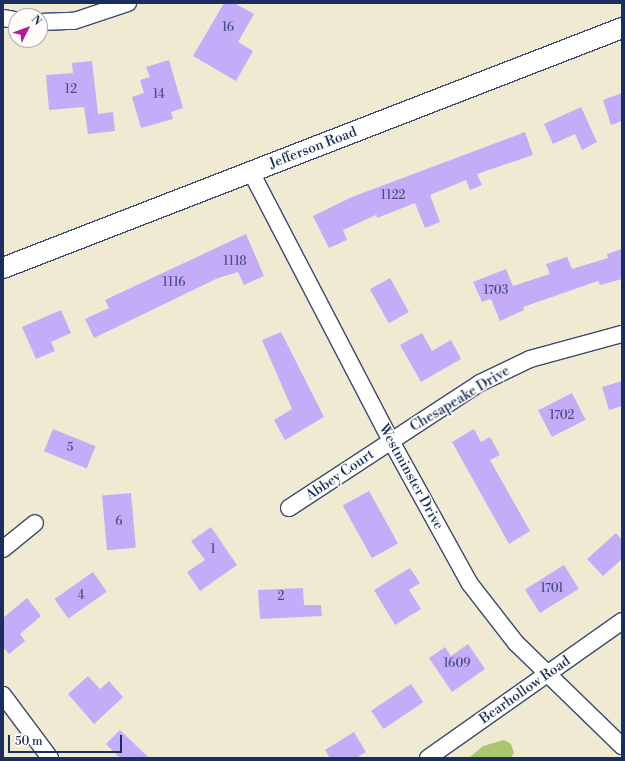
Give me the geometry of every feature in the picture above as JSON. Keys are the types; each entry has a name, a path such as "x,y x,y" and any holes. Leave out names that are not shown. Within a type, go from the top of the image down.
{"street":[{"path":"48,22 74,21 128,3"},
{"name":"Jefferson Road","path":"3,268 622,28"},
{"name":"Westminster Drive","path":"251,172 391,441 470,584 492,615 547,675 622,746"},
{"name":"Chesapeake Drive","path":"391,441 480,384 530,359 622,334"},
{"name":"Abbey Court","path":"289,508 391,441"},
{"path":"3,549 34,523"},
{"name":"Bearhollow Road","path":"428,758 622,621"},
{"path":"3,695 50,758"}],"green space":[{"path":"504,740 511,744 514,753 511,758 469,758 483,746"}],"building":[{"path":"224,3 234,3 254,14 238,42 253,51 236,81 193,56"},
{"path":"169,60 183,108 171,112 173,119 141,128 132,97 144,93 140,80 150,77 146,67"},
{"path":"92,61 98,114 113,112 115,131 88,134 84,107 49,110 46,75 73,73 72,63"},
{"path":"622,93 622,121 611,125 603,100"},
{"path":"581,107 597,142 582,150 575,134 553,144 544,124"},
{"path":"525,132 533,155 477,174 482,185 470,190 466,180 430,195 440,222 425,228 415,203 377,218 376,215 343,230 347,240 329,248 313,216 352,197"},
{"path":"246,234 264,276 244,285 238,272 218,278 94,338 85,319 109,308 105,300"},
{"path":"622,249 622,279 600,285 598,281 523,307 524,310 500,321 491,299 482,302 473,282 506,269 513,286 550,274 546,264 567,257 572,269 608,258 607,254"},
{"path":"390,278 409,312 389,323 370,289"},
{"path":"61,310 71,333 51,342 55,351 36,359 22,327"},
{"path":"281,332 324,417 285,440 274,420 292,409 262,340"},
{"path":"422,333 432,351 451,340 461,359 421,382 400,345"},
{"path":"622,381 622,406 609,410 602,387"},
{"path":"572,393 586,420 552,437 538,410"},
{"path":"53,429 96,446 87,468 44,451"},
{"path":"474,429 481,442 490,437 500,455 490,460 530,531 509,544 452,442"},
{"path":"369,491 398,543 372,558 343,506"},
{"path":"131,493 136,548 107,550 102,496"},
{"path":"211,527 237,565 200,591 187,572 205,560 191,541"},
{"path":"616,533 622,540 622,559 603,576 587,559"},
{"path":"564,565 579,589 540,613 525,589"},
{"path":"410,568 420,583 409,590 421,609 395,625 374,590"},
{"path":"93,572 107,592 68,619 54,599"},
{"path":"303,588 304,605 321,605 322,616 260,619 258,590"},
{"path":"27,598 41,616 20,634 25,641 9,654 3,647 3,618"},
{"path":"468,644 485,669 452,692 429,658 445,647 451,656"},
{"path":"88,676 100,689 109,681 123,697 94,724 68,694"},
{"path":"411,684 423,702 384,729 371,711"},
{"path":"120,730 149,758 120,758 106,744"},
{"path":"354,732 366,752 356,758 330,758 325,750"}]}
